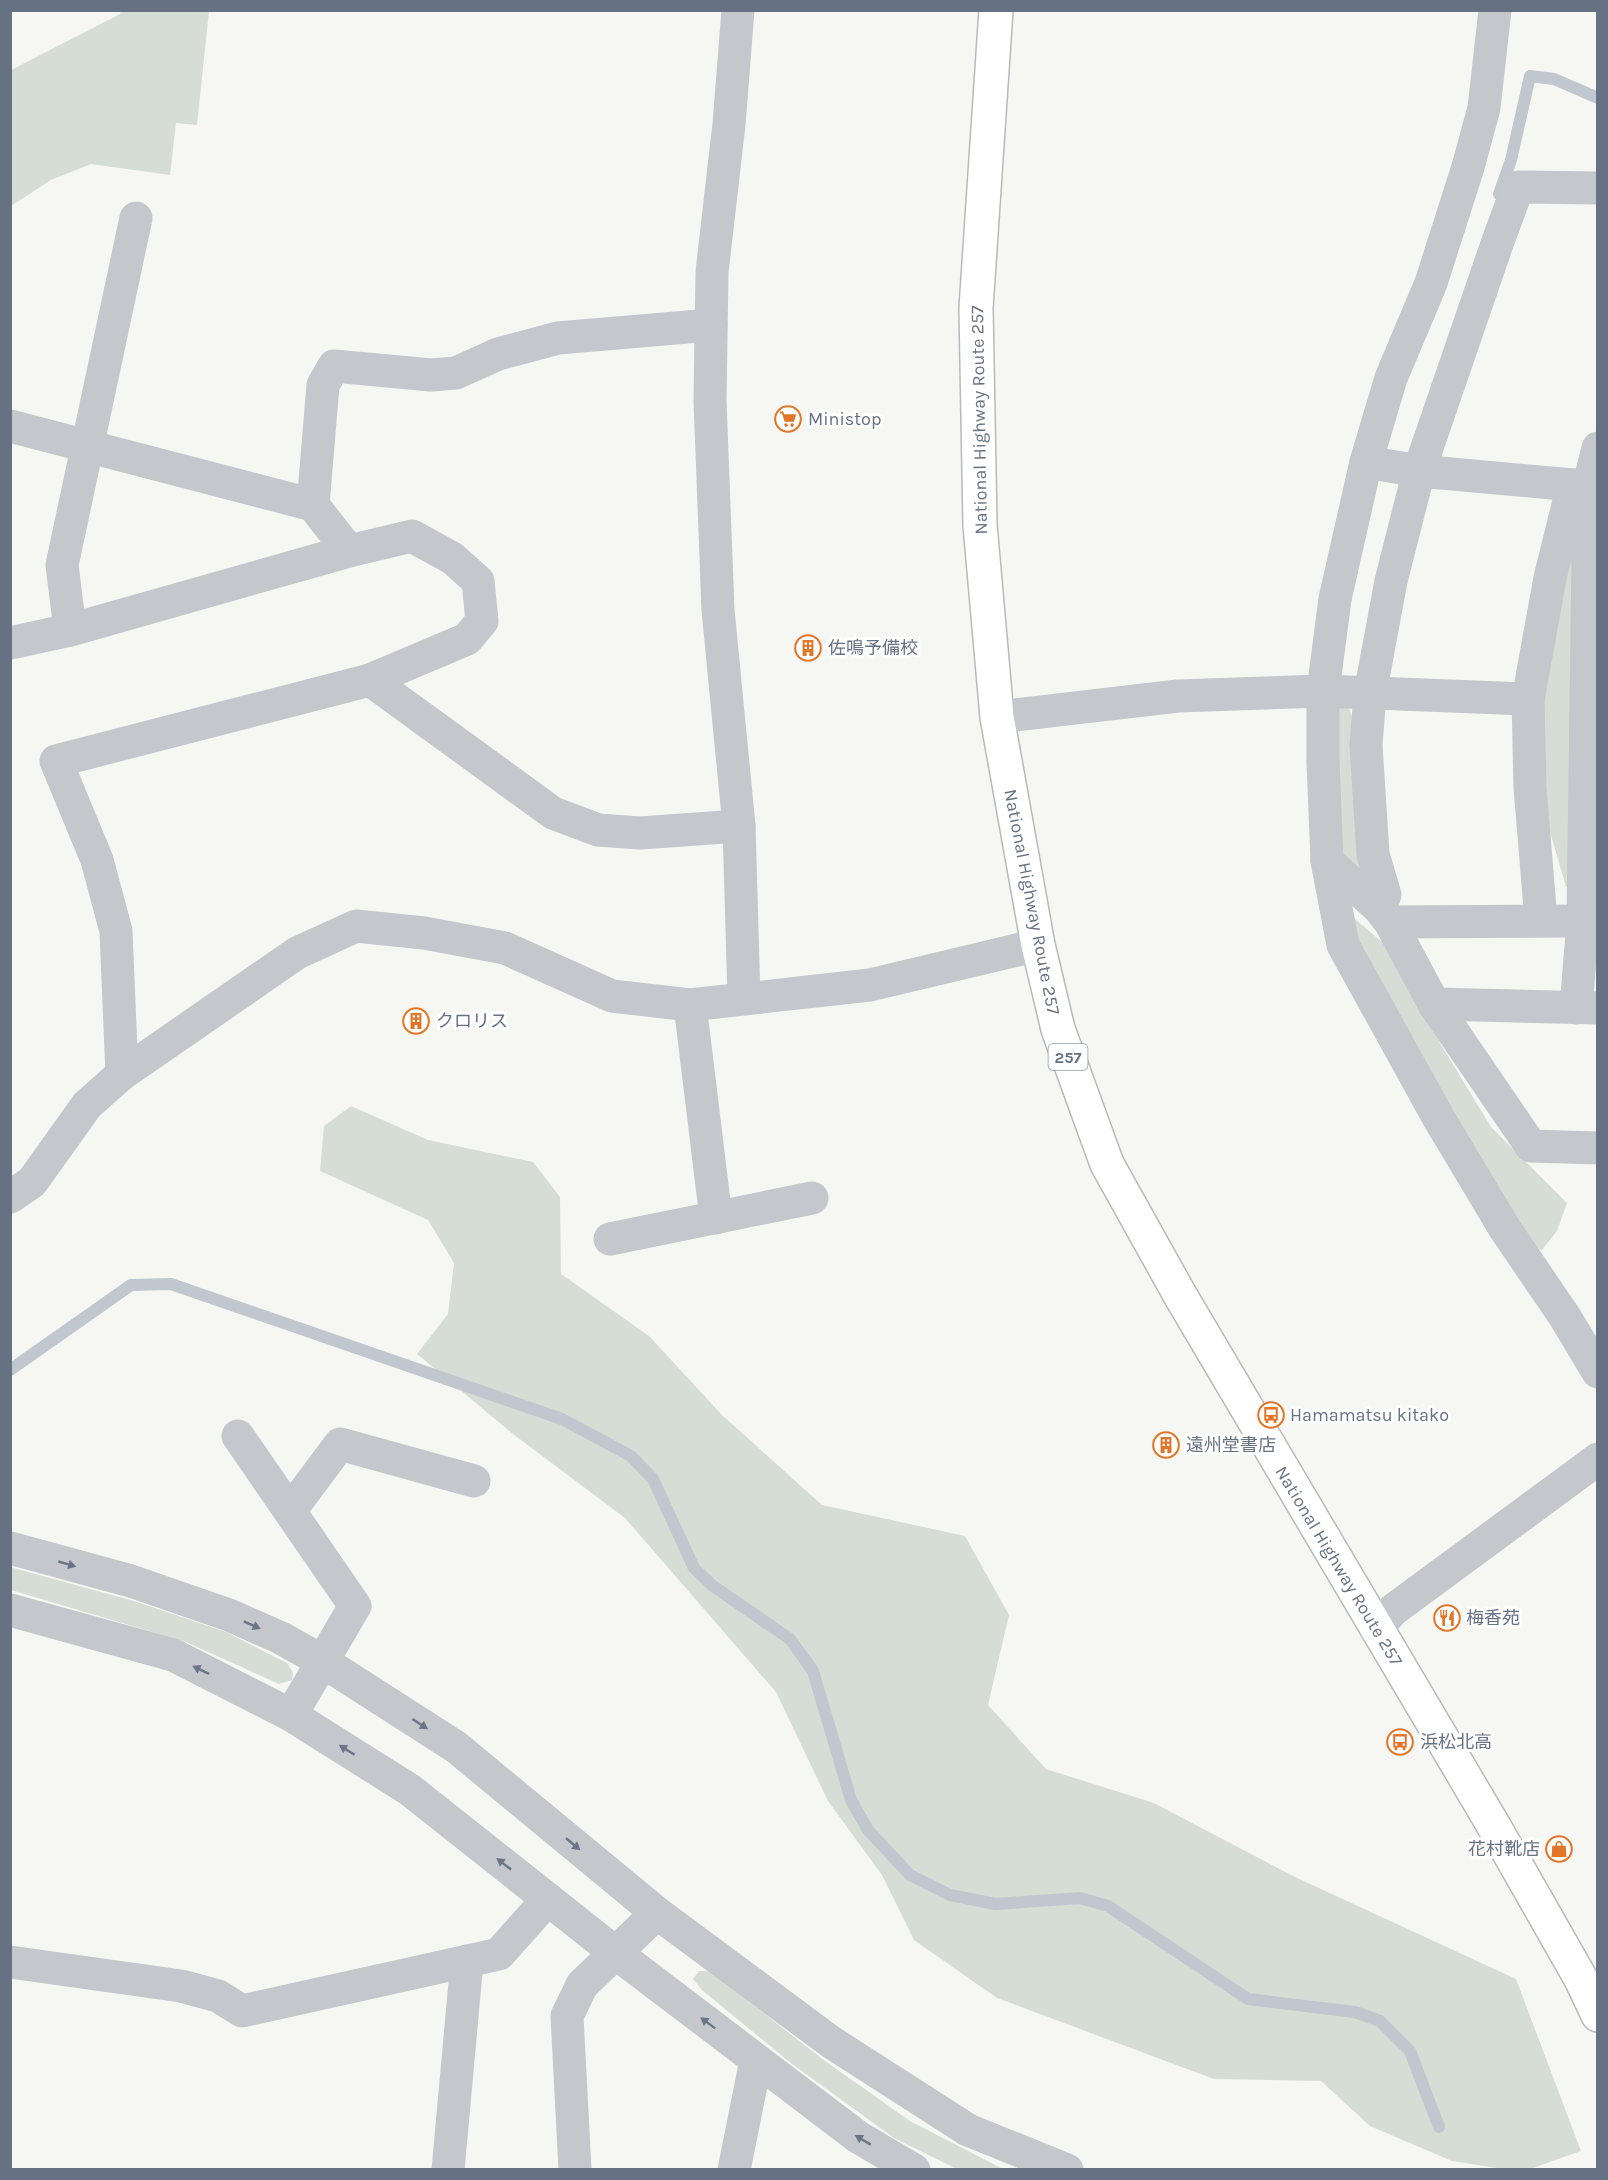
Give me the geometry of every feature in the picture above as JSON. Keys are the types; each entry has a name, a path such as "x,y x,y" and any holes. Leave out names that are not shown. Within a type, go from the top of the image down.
{"highway":[{"name":"National Highway Route 257","path":"996,10 976,308 980,525 997,717 1038,945 1058,1029 1107,1164 1180,1295 1575,1968 1598,2015"}],"street":[{"path":"738,10 729,124 712,272 710,401 718,610 739,826 744,998"},
{"path":"1495,10 1484,108 1468,167 1431,283 1391,378 1366,462 1335,599 1323,691 1327,861 1343,945 1438,1117 1505,1228 1565,1317 1598,1372"},
{"path":"1384,915 1385,895 1373,854 1365,745 1370,694 1391,581 1419,471 1518,187 1598,188"},
{"path":"70,630 62,565 136,218"},
{"path":"313,505 323,385 334,366 430,375 456,373 498,354 558,338 711,325"},
{"path":"10,426 313,505 349,551"},
{"path":"1541,920 1530,789 1528,699 1550,578 1581,484 1598,448"},
{"path":"1366,462 1419,471 1581,484"},
{"path":"1434,1004 1587,1008 1590,921 1581,484"},
{"path":"10,643 70,630 349,551 412,536 452,558 478,581 482,621 467,639 370,680 56,761 97,860 116,931 122,1074"},
{"path":"370,680 553,813 597,830 640,833 739,826"},
{"path":"997,717 1178,696 1323,691 1528,699"},
{"path":"1327,861 1384,915 1434,1004 1531,1146 1598,1148"},
{"path":"1384,915 1590,921"},
{"path":"10,1197 32,1182 87,1105 122,1074 297,952 356,926 424,933 505,948 612,996 690,1005 870,985 1038,945"},
{"path":"690,1005 716,1218"},
{"path":"610,1239 812,1198"},
{"path":"238,1436 355,1605 291,1715"},
{"path":"290,1511 340,1444 474,1481"},
{"path":"1376,1629 1393,1610 1598,1459"},
{"path":"10,1548 131,1581 229,1615 281,1638 322,1661 456,1747 657,1913 831,2042 968,2130 1067,2169"},
{"path":"10,1610 172,1656 291,1715 410,1790 617,1954 858,2137 914,2169"},
{"path":"10,1962 181,1986 218,1996 242,2012 499,1954 548,1899"},
{"path":"574,2169 567,2016 582,1985 617,1954 657,1913"},
{"path":"448,2169 467,1961"},
{"path":"734,2169 756,2060"}],"shaded area":[{"path":"121,11 209,11 197,125 176,123 170,175 91,164 51,180 11,206 11,70 120,14"},
{"path":"1577,532 1576,887 1566,887 1544,811 1537,754 1558,591"},
{"path":"1341,706 1349,708 1353,721 1365,878 1336,847 1334,711"},
{"path":"1348,913 1389,948 1440,1043 1491,1127 1567,1203 1557,1231 1541,1251 1517,1226 1354,949"},
{"path":"351,1106 428,1140 533,1162 560,1197 561,1274 649,1336 722,1415 822,1505 965,1536 1009,1615 988,1705 1046,1769 1154,1803 1295,1877 1516,1979 1581,2151 1530,2169 1503,2169 1452,2161 1370,2126 1321,2081 1214,2079 997,1998 914,1940 882,1875 828,1801 776,1692 625,1518 513,1434 417,1354 448,1314 454,1263 428,1220 320,1171 324,1126"},
{"path":"10,1567 134,1601 226,1632 287,1663 293,1673 292,1680 279,1684 186,1642 11,1590"},
{"path":"699,1971 710,1971 825,2061 910,2121 1003,2169 957,2169 894,2138 792,2064 702,1990 693,1979"}],"waterway":[{"path":"1499,194 1511,160 1530,76 1554,79 1598,98"},
{"path":"10,1370 131,1285 171,1284 562,1419 631,1456 653,1479 694,1568 713,1586 790,1639 813,1671 851,1800 868,1830 910,1875 950,1895 995,1904 1080,1898 1108,1906 1248,1999 1355,2012 1380,2021 1410,2051 1439,2127"}],"place":[{"name":"Ministop","path":"788,419"},
{"name":"佐鳴予備校","path":"808,648"},
{"name":"クロリス","path":"416,1021"},
{"name":"Hamamatsu kitako","path":"1271,1415"},
{"name":"遠州堂書店","path":"1166,1445"},
{"name":"梅香苑","path":"1447,1618"},
{"name":"浜松北高","path":"1400,1742"},
{"name":"花村靴店","path":"1559,1849"}]}
